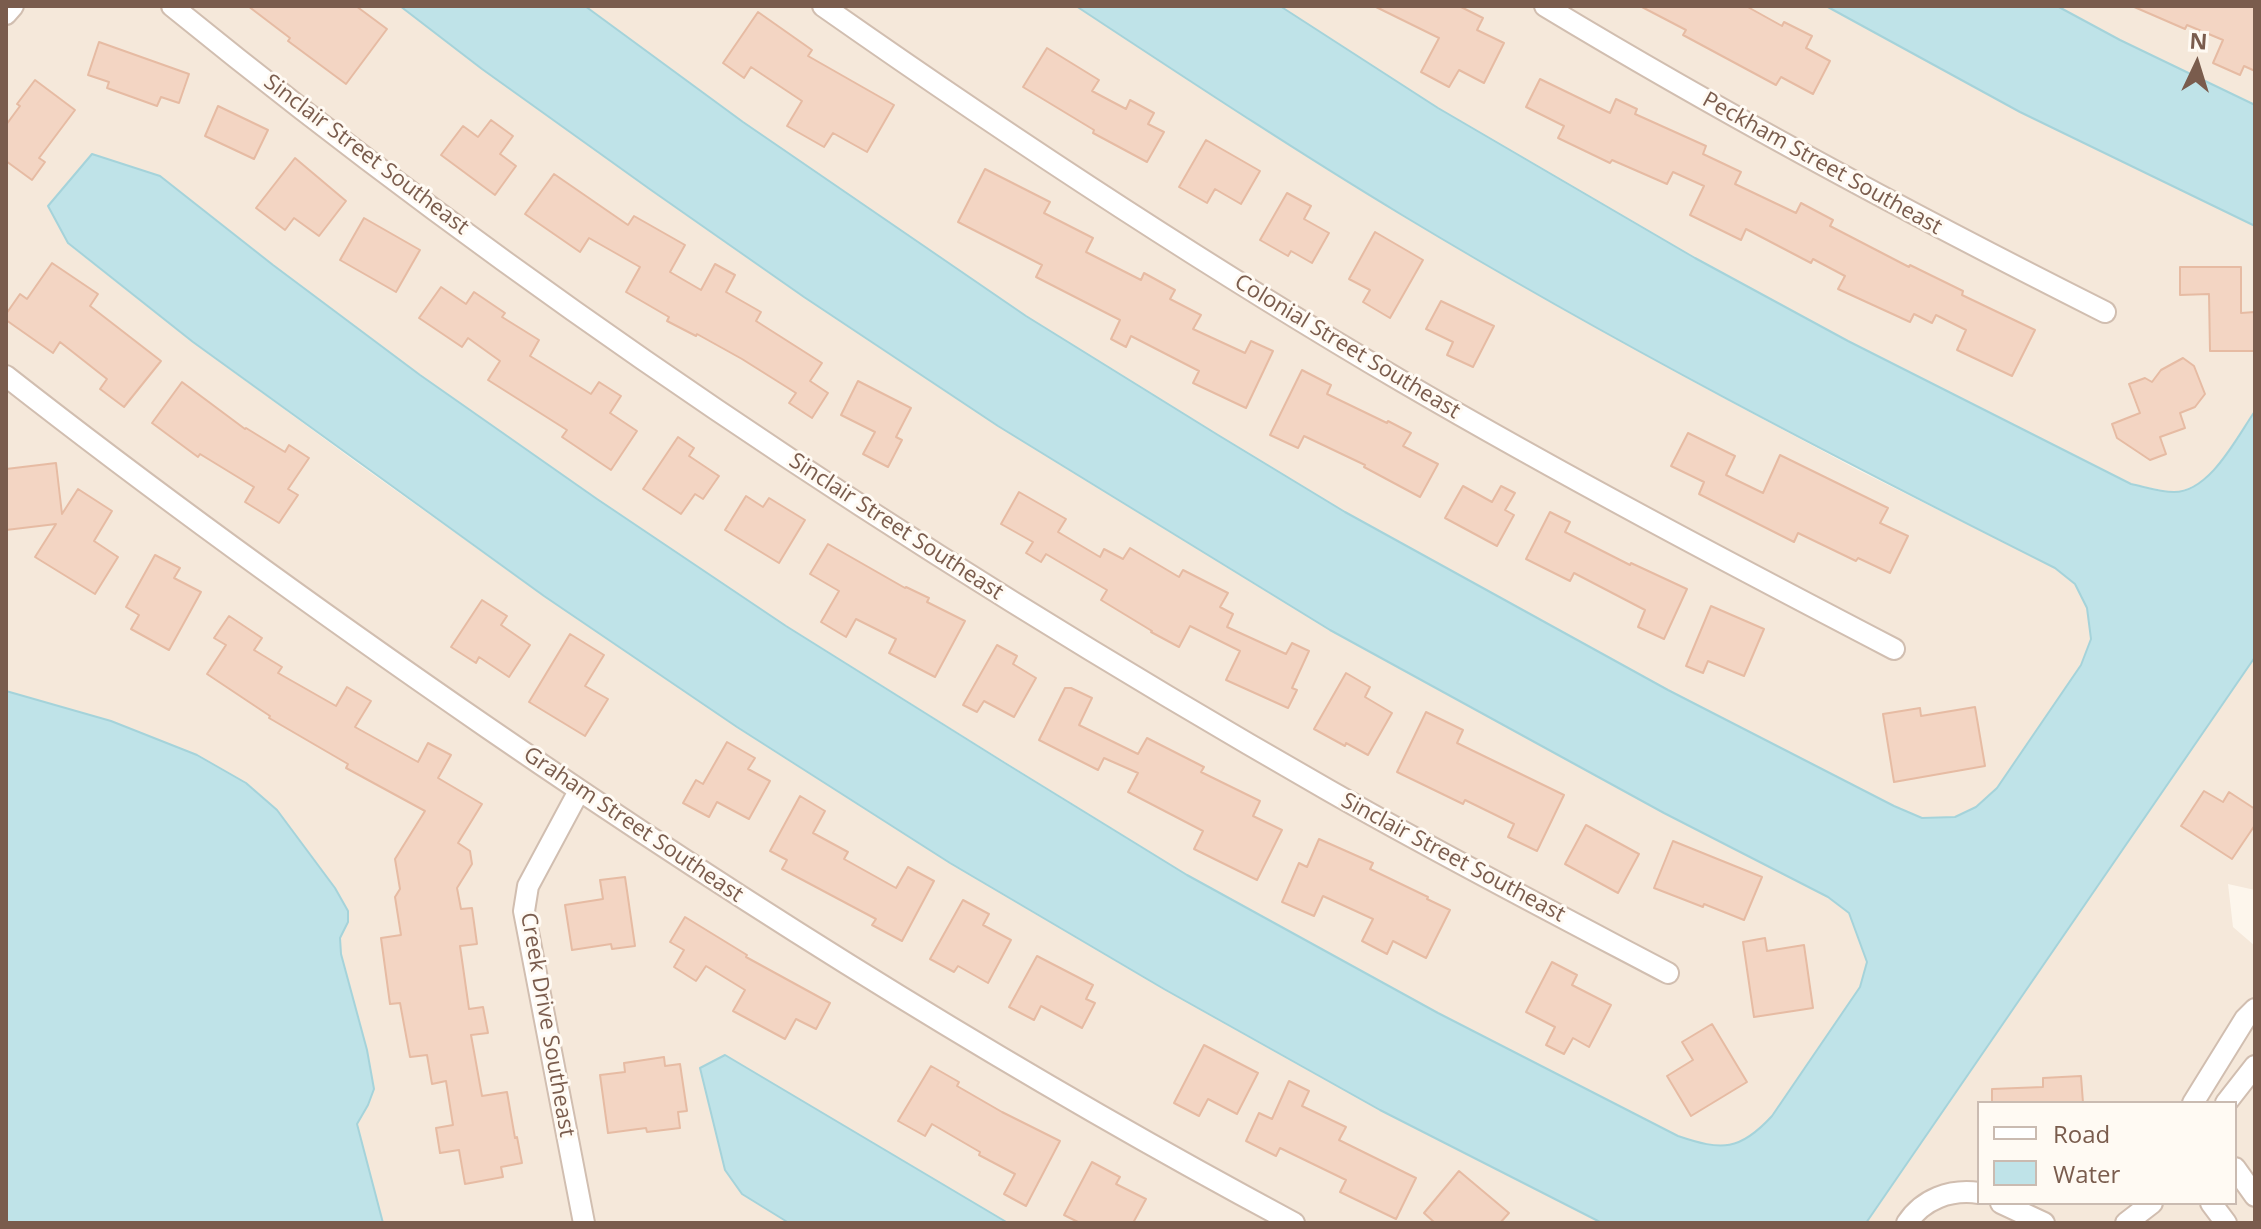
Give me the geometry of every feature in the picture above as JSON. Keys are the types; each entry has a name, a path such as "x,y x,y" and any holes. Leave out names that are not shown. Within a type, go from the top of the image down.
{"street":[{"path":"6,14 13,6"},
{"name":"Sinclair Street Southeast","path":"172,6 340,137 560,300 939,556 1173,700 1331,792 1668,973"},
{"name":"Colonial Street Southeast","path":"823,6 1153,228 1376,365 1654,524 1894,649"},
{"name":"Peckham Street Southeast","path":"1545,6 1841,176 2105,312"},
{"name":"Graham Street Southeast","path":"6,376 190,517 332,620 717,883 947,1026 1294,1223"},
{"name":"Creek Drive Southeast","path":"579,791 528,886 524,911 584,1223"},
{"path":"2194,1101 2252,1018"},
{"path":"2228,1101 2255,1066"},
{"path":"2237,1171 2255,1196"},
{"path":"1907,1223 1924,1203 1952,1193 1977,1193"},
{"path":"2005,1205 2044,1223"},
{"path":"2126,1223 2149,1205"},
{"path":"2212,1205 2226,1223"}],"shaded area":[{"path":"6,6 400,6 651,190 804,297 998,426 1330,630 1664,813 1828,897 1849,913 1860,939 1867,961 1860,987 1772,1116 1756,1133 1736,1144 1707,1146 1678,1136 1438,1013 1187,875 786,626 420,375 160,176 68,244 193,342 360,465 544,596 737,727 950,863 1164,989 1380,1110 1602,1223 1008,1223 945,1187 742,1194 789,1223 383,1223 357,1123 368,1105 367,1050 341,954 340,938 348,922 348,911 335,888 277,810 246,783 197,755 111,721 6,691"},
{"path":"585,6 1076,6 1402,215 1568,311 1858,470 2055,568 2075,584 2087,608 2091,639 2081,665 1997,788 1976,807 1955,817 1922,818 1894,806 1668,690 1345,512 1218,435 1026,316 743,122"},
{"path":"1280,6 1826,6 2020,112 2255,226 2255,411 2220,464 2202,482 2177,493 2131,484 1848,341 1695,258 1438,108"},
{"path":"2057,6 2255,6 2255,105 2120,40"},
{"path":"2255,657 2255,890 2228,884 2233,927 2255,946 2255,1223 1866,1223"}],"water":[{"path":"400,6 585,6 743,122 1026,316 1345,512 1668,690 1894,806 1922,818 1955,817 1976,807 1997,788 2081,665 2091,639 2087,608 2075,584 2055,568 1725,398 1562,309 1319,164 1076,6 1280,6 1438,108 1695,258 1848,341 2131,484 2174,492 2187,490 2199,483 2221,461 2255,411 2255,657 1866,1223 1602,1223 1380,1110 1164,989 950,863 737,727 544,596 193,342 68,243 48,206 92,154 160,176 420,375 597,499 786,626 1187,875 1438,1013 1678,1136 1707,1144 1730,1145 1750,1136 1772,1116 1860,987 1867,962 1849,913 1828,897 1664,813 1330,630 998,426 804,297 651,190"},
{"path":"1826,6 2057,6 2255,105 2255,226 2020,112"},
{"path":"6,691 111,721 197,755 246,783 277,810 335,888 348,911 348,922 340,938 341,954 367,1050 374,1089 357,1124 383,1223 6,1223"},
{"path":"725,1055 1008,1223 789,1223 742,1194 725,1170 700,1068"}],"building":[{"path":"248,6 356,6 387,29 346,84 288,41 290,38"},
{"path":"1374,6 1459,6 1483,18 1477,30 1504,43 1484,83 1459,70 1449,87 1421,72 1439,38"},
{"path":"1640,6 1746,6 1782,26 1784,22 1812,36 1806,48 1830,61 1813,94 1781,77 1776,85 1683,35 1686,30"},
{"path":"2132,6 2255,6 2255,71 2244,66 2240,75 2213,63 2223,40 2187,25 2185,29"},
{"path":"758,12 812,50 808,56 894,105 867,152 833,133 824,147 787,126 802,101 751,67 744,78 723,63"},
{"path":"99,42 189,74 179,103 161,97 157,106 107,88 109,82 88,75"},
{"path":"1047,48 1099,80 1092,91 1126,109 1130,100 1154,113 1148,124 1164,132 1147,162 1093,133 1094,130 1023,87"},
{"path":"1540,79 1610,113 1616,99 1637,109 1635,114 1706,146 1703,154 1741,172 1735,184 1796,213 1801,203 1833,220 1830,226 2035,330 2012,376 1957,350 1966,330 1936,315 1932,323 1914,314 1910,322 1838,289 1845,276 1813,259 1811,263 1746,229 1741,240 1690,215 1704,186 1673,172 1667,184 1612,160 1610,163 1558,138 1564,126 1526,107"},
{"path":"35,80 75,110 39,158 45,162 32,180 6,161 6,125"},
{"path":"218,106 268,130 254,159 205,136"},
{"path":"491,120 513,136 500,154 516,166 495,195 441,155 463,126 478,137"},
{"path":"1206,140 1260,171 1241,204 1215,189 1207,203 1179,187"},
{"path":"295,158 346,201 319,236 294,218 285,230 256,208"},
{"path":"985,169 1050,202 1044,213 1093,238 1086,252 1141,280 1144,273 1175,290 1170,299 1201,315 1193,329 1245,353 1251,341 1273,351 1246,408 1193,383 1199,371 1131,336 1126,347 1111,339 1120,320 1036,277 1042,265 958,222"},
{"path":"554,174 628,225 634,216 685,245 670,272 701,290 715,264 735,275 726,292 761,312 756,321 822,363 810,381 828,393 812,418 789,403 796,393 742,359 667,321 669,317 626,292 640,267 589,238 580,252 525,214"},
{"path":"1287,193 1311,206 1304,219 1329,233 1312,263 1291,251 1288,256 1260,240"},
{"path":"364,218 420,250 396,292 340,260"},
{"path":"1375,232 1423,260 1390,318 1363,302 1370,290 1349,279"},
{"path":"52,263 98,294 90,306 161,361 124,407 100,389 107,379 60,342 53,353 6,320 6,314 20,294 27,299"},
{"path":"2180,267 2241,267 2241,313 2255,312 2255,351 2210,351 2209,294 2180,295"},
{"path":"441,287 466,304 474,292 505,313 502,317 539,340 530,356 591,394 599,382 621,396 610,413 637,431 611,470 562,437 567,430 488,380 500,361 468,338 462,347 419,318"},
{"path":"1441,301 1494,326 1473,367 1447,355 1453,342 1426,329"},
{"path":"2183,358 2194,366 2205,394 2195,407 2180,413 2185,428 2160,437 2166,454 2150,460 2117,438 2112,424 2140,413 2129,384 2145,378 2152,382 2161,370"},
{"path":"1302,370 1331,385 1327,394 1411,433 1403,446 1438,464 1420,497 1365,465 1304,436 1298,448 1270,435"},
{"path":"858,381 911,408 896,437 902,440 888,467 863,454 875,432 841,415"},
{"path":"182,382 245,429 285,452 289,445 309,458 288,489 298,495 279,523 245,502 254,487 200,454 198,457 152,423"},
{"path":"1688,433 1735,456 1726,475 1763,493 1780,455 1888,508 1880,523 1908,536 1890,573 1858,558 1856,561 1798,533 1794,542 1699,494 1704,482 1671,466"},
{"path":"678,437 694,448 689,456 719,476 703,499 695,494 681,514 643,489"},
{"path":"56,463 62,514 78,489 112,511 94,541 118,557 95,594 35,557 56,524 6,530 6,469"},
{"path":"1463,486 1492,502 1501,486 1515,493 1505,510 1514,515 1497,546 1445,518"},
{"path":"1019,492 1066,519 1058,532 1100,557 1104,549 1123,559 1130,548 1179,577 1183,570 1228,593 1220,607 1233,614 1227,627 1286,654 1292,643 1309,651 1292,688 1297,690 1288,708 1226,680 1240,651 1190,626 1179,647 1101,600 1107,590 1046,554 1041,562 1026,553 1033,542 1001,524"},
{"path":"746,496 763,507 769,498 805,520 779,563 725,530"},
{"path":"1550,512 1570,522 1565,532 1687,589 1664,639 1638,627 1645,610 1574,573 1570,581 1526,559"},
{"path":"828,544 905,588 929,598 927,602 965,621 935,677 889,653 896,639 856,619 846,637 821,622 839,591 810,574"},
{"path":"155,555 180,568 174,578 201,592 169,650 131,629 139,615 126,607"},
{"path":"482,600 507,616 501,625 530,645 509,677 479,657 476,663 451,647"},
{"path":"1711,606 1764,629 1744,676 1708,661 1703,673 1686,666"},
{"path":"229,616 262,638 254,650 282,667 278,673 336,706 347,687 371,701 355,727 418,762 428,743 451,755 438,778 482,804 458,843 470,851 472,864 457,888 461,909 472,908 477,944 460,946 469,1009 483,1007 488,1033 471,1035 482,1096 507,1092 522,1163 501,1167 503,1177 465,1184 459,1150 440,1153 436,1128 453,1125 446,1081 432,1084 427,1055 410,1057 400,1003 390,1004 381,938 401,935 395,897 400,889 395,859 425,811 346,768 348,764 269,718 207,674 226,645 214,638"},
{"path":"570,634 604,655 585,686 608,699 585,736 529,702"},
{"path":"997,645 1017,656 1013,664 1036,678 1014,717 984,701 977,712 963,705"},
{"path":"1346,673 1370,687 1365,697 1392,713 1368,755 1314,729"},
{"path":"1065,688 1092,698 1079,725 1138,754 1147,738 1204,767 1201,772 1260,801 1253,816 1282,830 1257,880 1194,849 1203,831 1128,792 1138,773 1104,758 1098,770 1039,740"},
{"path":"1975,707 1985,766 1894,782 1883,714 1920,708 1921,716"},
{"path":"1426,712 1463,730 1457,743 1564,795 1537,851 1508,837 1514,824 1465,800 1463,804 1397,772"},
{"path":"727,742 755,758 748,769 770,781 749,819 717,802 709,817 683,803 696,780 703,784"},
{"path":"2204,791 2223,802 2229,792 2255,809 2255,825 2232,859 2181,826"},
{"path":"800,796 825,811 813,833 848,852 844,859 896,888 908,867 934,881 902,941 872,925 876,919 782,869 787,860 770,851"},
{"path":"1586,825 1639,854 1618,893 1565,864"},
{"path":"1319,839 1373,863 1370,869 1450,910 1426,958 1393,941 1387,954 1362,941 1373,919 1323,896 1314,916 1282,902 1299,863 1307,867"},
{"path":"1673,841 1762,877 1744,920 1654,888"},
{"path":"625,877 635,946 612,949 611,944 572,950 565,905 603,899 600,880"},
{"path":"963,900 989,914 983,925 1011,940 988,983 958,966 954,972 930,959"},
{"path":"685,917 746,957 830,1003 816,1029 796,1019 785,1039 733,1011 745,990 706,966 696,981 674,967 684,950 670,942"},
{"path":"1765,938 1767,951 1804,945 1813,1008 1754,1017 1743,942"},
{"path":"1037,956 1093,985 1086,999 1095,1003 1082,1028 1041,1006 1034,1020 1009,1007"},
{"path":"1552,962 1577,975 1572,985 1611,1005 1589,1047 1573,1038 1564,1054 1546,1045 1555,1027 1526,1012"},
{"path":"1712,1024 1747,1082 1691,1116 1667,1076 1693,1060 1682,1042"},
{"path":"1204,1045 1258,1073 1237,1114 1208,1099 1199,1116 1174,1103"},
{"path":"664,1057 665,1066 680,1064 687,1111 678,1112 680,1128 608,1133 600,1075 625,1072 624,1063"},
{"path":"931,1066 959,1082 957,1086 1060,1141 1026,1206 1004,1194 1015,1174 932,1124 925,1136 898,1121"},
{"path":"2081,1076 2083,1101 1992,1101 1992,1089 2043,1087 2043,1078"},
{"path":"1289,1081 1309,1091 1302,1106 1346,1127 1339,1140 1416,1178 1396,1219 1340,1192 1346,1180 1280,1148 1276,1156 1246,1141 1259,1113 1272,1119"},
{"path":"1092,1162 1120,1177 1116,1184 1146,1199 1133,1223 1080,1223 1064,1215"},
{"path":"1459,1171 1509,1213 1500,1223 1435,1223 1424,1213"}]}
